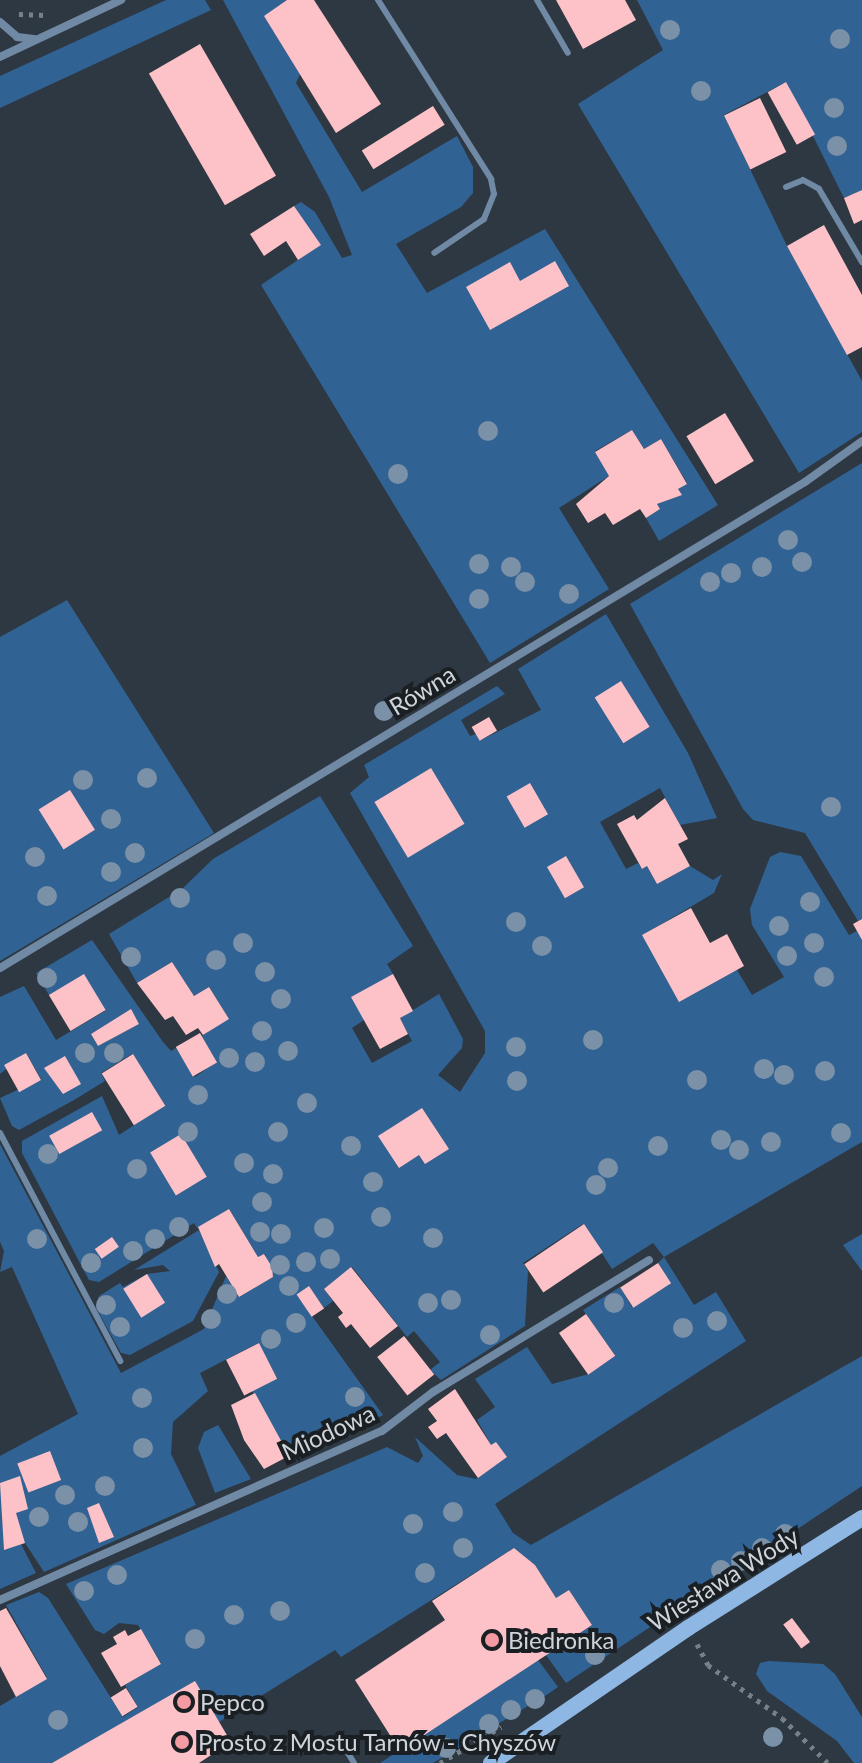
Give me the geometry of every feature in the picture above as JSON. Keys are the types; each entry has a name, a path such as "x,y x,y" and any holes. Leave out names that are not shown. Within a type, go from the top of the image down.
{"street":[{"path":"0,57 121,0"},
{"path":"0,22 17,37 39,38"},
{"name":"Równa","path":"0,968 805,482 862,441"},
{"name":"Miodowa","path":"0,1600 371,1437 433,1392 649,1260"},
{"name":"Wiesława Wody","path":"491,1763 688,1628 862,1518"},
{"path":"481,1763 507,1750"}],"lane":[{"path":"378,0 491,179 494,194 484,219 434,253"},
{"path":"537,0 568,53"},
{"path":"786,187 803,180 819,189 862,262"},
{"path":"0,1133 120,1361"},
{"path":"346,1750 354,1763"}],"path":[{"path":"14,12 31,17 52,13"},
{"path":"688,1628 708,1665 782,1718 828,1763"}],"shaded area":[{"path":"166,0 205,0 211,10 0,108 0,76"},
{"path":"223,0 287,0 265,17 300,74 296,83 362,192 457,136 473,167 473,193 461,207 396,244 427,293 545,229 718,505 659,541 646,518 660,509 657,504 681,495 678,489 687,483 661,439 644,449 632,430 595,451 609,476 559,508 609,589 490,663 261,285 320,245 294,206 301,202 315,212 342,258 352,255 329,197"},
{"path":"637,0 862,0 862,190 844,198 786,82 724,115 787,246 862,381 862,432 799,473 578,104 663,50"},
{"path":"862,463 862,919 858,921 805,833 753,820 743,809 630,604"},
{"path":"67,600 214,833 0,961 0,637"},
{"path":"606,614 688,753 717,818 680,825 660,788 600,822 626,869 638,863 642,869 647,866 657,884 690,866 713,880 722,874 714,893 643,935 737,970 752,995 784,977 752,925 750,909 770,857 780,852 801,856 849,935 857,931 862,940 862,1142 664,1257 653,1243 612,1269 583,1224 523,1263 528,1271 525,1326 441,1380 430,1370 440,1362 414,1331 407,1337 352,1267 324,1289 333,1301 324,1308 309,1287 297,1295 383,1415 344,1435 332,1423 316,1430 321,1446 302,1456 288,1453 252,1391 277,1378 258,1343 200,1373 208,1391 173,1422 171,1454 196,1505 44,1572 25,1543 21,1544 36,1573 0,1589 0,1456 78,1414 12,1267 0,1272 4,1251 0,1242 0,1144 121,1373 204,1329 226,1276 239,1297 273,1277 265,1254 258,1257 229,1209 197,1228 194,1223 99,1282 89,1280 22,1153 22,1141 102,1096 119,1135 165,1105 132,1054 101,1073 105,1081 74,1100 19,1130 12,1126 0,1098 41,1079 26,1053 0,1074 0,997 24,986 56,1040 105,1011 84,975 49,995 36,973 92,940 163,1042 171,1051 176,1048 195,1077 216,1062 202,1036 228,1018 209,987 194,996 172,962 137,983 109,934 182,889 213,859 320,796 413,946 387,964 393,974 364,1020 352,1028 372,1063 412,1041 400,1018 439,994 463,1039 462,1048 438,1075 460,1092 485,1053 485,1031 350,793 369,777 364,765 497,686 505,694 461,720 470,736 476,734 481,740 541,710 518,669","holes":["130,1010 139,1024 98,1046 91,1034"]},
{"path":"199,1230 219,1272 193,1321 130,1355 121,1353 96,1308 99,1296 120,1283 123,1287 147,1274 170,1271 163,1265 134,1270"},
{"path":"862,1234 862,1271 843,1245"},
{"path":"664,1257 694,1305 716,1292 746,1341 495,1504 513,1533 531,1545 862,1356 862,1486 566,1683 546,1655 592,1625 569,1590 556,1598 535,1565 514,1548 341,1657 335,1650 219,1722 125,1723 52,1763 0,1763 0,1706 47,1678 6,1605 39,1592 48,1598 123,1717 138,1707 125,1685 161,1663 138,1625 119,1623 104,1634 95,1630 66,1584 387,1447 418,1463 423,1456 415,1437 457,1475 476,1479 506,1457 491,1445 477,1420 495,1407 475,1379 527,1347 552,1384 589,1374 615,1355 583,1310 620,1287 632,1307 670,1284 658,1263"},
{"path":"218,1425 251,1479 215,1493 198,1448 204,1432"},
{"path":"538,1660 558,1687 548,1694 433,1763 380,1763"},
{"path":"760,1663 823,1664 835,1674 862,1717 862,1763 854,1763 837,1741 767,1691 756,1674"}],"building":[{"path":"287,0 314,0 381,104 336,133 264,16"},
{"path":"556,0 625,0 636,20 583,49"},
{"path":"200,44 276,176 225,205 149,74"},
{"path":"786,82 815,134 797,145 768,92"},
{"path":"760,98 786,152 750,169 724,116"},
{"path":"433,106 445,125 373,169 362,151"},
{"path":"862,190 862,220 854,224 844,198"},
{"path":"294,206 321,245 298,260 286,241 264,256 250,234"},
{"path":"824,225 862,295 862,347 847,355 787,246"},
{"path":"555,261 569,286 490,330 466,287 510,262 520,281"},
{"path":"725,413 754,461 715,484 686,436"},
{"path":"632,430 644,449 661,439 687,484 678,489 682,495 657,504 660,509 646,518 640,509 613,525 605,513 588,523 576,504 609,476 595,452"},
{"path":"621,681 650,727 623,743 595,697"},
{"path":"489,717 497,731 480,741 472,727"},
{"path":"431,768 464,824 408,858 374,802"},
{"path":"530,783 548,814 525,828 507,796"},
{"path":"70,790 95,830 64,849 39,810"},
{"path":"665,798 688,839 678,844 690,866 657,884 647,866 642,869 617,824 634,815 637,820"},
{"path":"566,856 584,887 565,898 547,867"},
{"path":"691,908 710,943 727,934 744,966 679,1002 642,935"},
{"path":"862,919 862,940 853,924"},
{"path":"172,962 194,996 209,987 229,1019 203,1035 198,1028 186,1035 173,1016 165,1020 137,983"},
{"path":"84,974 106,1010 70,1031 49,995"},
{"path":"393,974 413,1011 400,1018 408,1034 380,1049 351,997"},
{"path":"131,1009 139,1024 98,1046 91,1034"},
{"path":"200,1033 217,1062 193,1076 176,1047"},
{"path":"26,1053 41,1080 19,1092 4,1065"},
{"path":"133,1054 165,1106 134,1125 102,1074"},
{"path":"65,1056 81,1084 63,1094 44,1068"},
{"path":"422,1108 449,1149 425,1164 419,1155 399,1168 378,1136"},
{"path":"92,1112 102,1130 59,1154 49,1136"},
{"path":"181,1134 207,1177 176,1195 150,1153"},
{"path":"229,1209 258,1257 264,1254 272,1267 273,1277 239,1297 219,1264 215,1267 198,1227"},
{"path":"584,1224 603,1252 543,1292 524,1264"},
{"path":"112,1237 119,1247 102,1259 95,1249"},
{"path":"658,1263 671,1283 633,1308 620,1288"},
{"path":"351,1267 398,1326 370,1348 351,1324 346,1328 338,1317 343,1313 324,1289"},
{"path":"147,1274 165,1303 141,1318 123,1289"},
{"path":"309,1286 324,1308 312,1317 297,1294"},
{"path":"586,1314 615,1356 588,1375 559,1333"},
{"path":"404,1336 434,1375 407,1396 377,1357"},
{"path":"259,1343 277,1379 244,1395 226,1360"},
{"path":"455,1389 491,1445 496,1442 507,1457 478,1478 446,1433 437,1439 428,1427 437,1421 428,1409"},
{"path":"255,1393 284,1446 280,1449 285,1458 264,1469 244,1440 231,1405"},
{"path":"50,1451 61,1480 28,1492 17,1464"},
{"path":"20,1476 28,1509 16,1513 25,1543 4,1550 0,1483"},
{"path":"99,1503 114,1537 99,1543 87,1508"},
{"name":"Biedronka","path":"514,1548 535,1565 556,1598 569,1590 592,1625 400,1751 355,1680 445,1620 432,1601"},
{"path":"6,1608 47,1679 16,1697 0,1666 0,1611"},
{"path":"792,1618 810,1642 801,1649 783,1625"},
{"path":"141,1629 161,1664 121,1687 101,1653 117,1644 113,1637 125,1630 128,1636"},
{"name":"Pepco","path":"195,1681 231,1742 199,1763 52,1763"},
{"path":"126,1688 138,1707 122,1716 111,1698"}],"place":[{"name":"Biedronka","path":"492,1640"},
{"name":"Pepco","path":"184,1702"},
{"name":"Prosto z Mostu Tarnów - Chyszów","path":"182,1742"}]}
